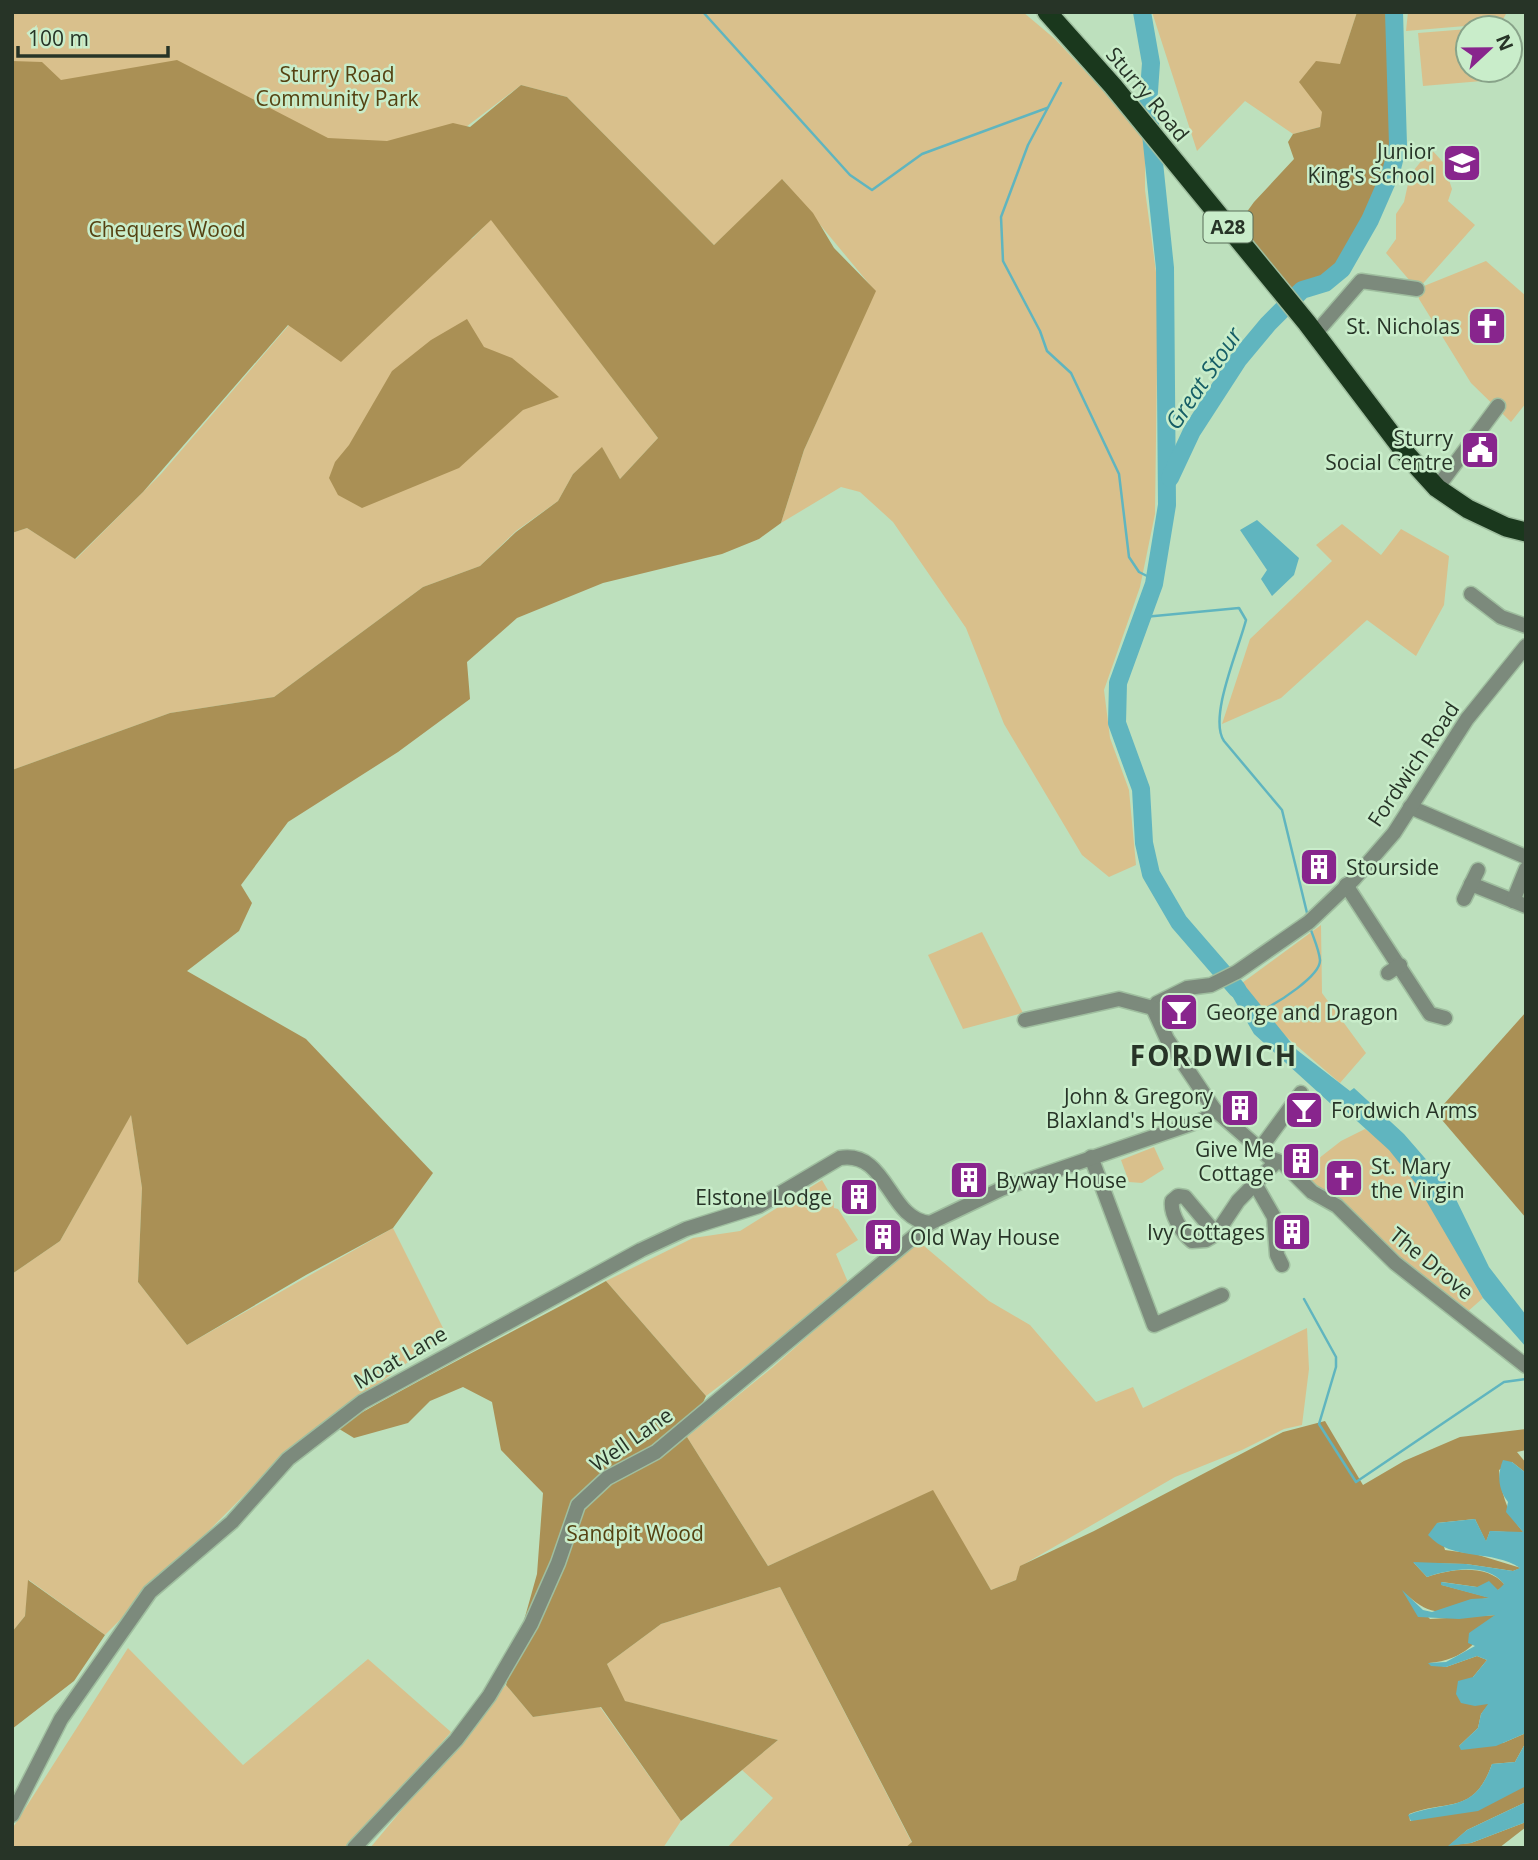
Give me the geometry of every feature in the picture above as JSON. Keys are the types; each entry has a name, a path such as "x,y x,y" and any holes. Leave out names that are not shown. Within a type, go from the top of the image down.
{"highway":[{"name":"Sturry Road","path":"1047,12 1113,86 1311,328"},
{"name":"A28","path":"1311,328 1407,456 1437,488 1506,527 1526,533"}],"street":[{"path":"1311,328 1361,281 1417,289"},
{"path":"1437,488 1498,406"},
{"path":"1506,527 1526,544"},
{"path":"1471,594 1501,617 1523,620"},
{"name":"Fordwich Road","path":"1153,1008 1157,1003 1187,988 1223,981 1309,922 1394,833 1466,719 1526,646"},
{"path":"1410,807 1526,857"},
{"path":"1471,884 1519,903 1526,869"},
{"path":"1464,899 1478,870"},
{"path":"1346,885 1394,969 1430,1014 1445,1018"},
{"path":"1026,1020 1119,999 1153,1008"},
{"name":"The Drove","path":"1153,1008 1167,1039 1214,1109 1260,1149 1280,1162 1312,1192 1337,1206 1395,1263 1526,1366"},
{"path":"1260,1149 1301,1093"},
{"name":"Well Lane","path":"354,1848 456,1740 489,1696 530,1624 558,1563 578,1505 607,1478 656,1452 930,1223 1001,1189 1205,1119 1214,1109"},
{"name":"Moat Lane","path":"12,1815 61,1719 149,1592 232,1522 288,1459 362,1402 641,1250 685,1229 759,1206 840,1158 852,1156 867,1161 909,1215 920,1223 930,1223"},
{"path":"1091,1157 1153,1325 1222,1295"},
{"path":"1216,1234 1254,1182 1280,1162"},
{"path":"1254,1182 1274,1217 1277,1255 1282,1265"}],"green space":[{"name":"Sturry Road Community Park","path":"12,12 1023,12 1055,39 1145,135 1145,190 1158,287 1155,514 1140,587 1104,690 1110,738 1129,790 1136,865 1109,877 1082,855 1004,724 966,628 893,522 860,492 841,487 781,523 804,450 875,291 783,180 714,245 567,97 521,85 437,149 339,163 12,84"},
{"path":"1152,12 1357,12 1320,127 1293,134 1245,101 1197,151"},
{"path":"1357,12 1389,12 1394,142 1388,169 1366,218 1338,267 1320,282 1303,284 1291,293 1236,227 1254,202 1294,159 1288,142 1293,134 1320,127 1322,112 1299,82 1316,61 1340,64"},
{"path":"1408,12 1507,12 1454,14 1454,27 1406,31"},
{"path":"1454,30 1454,83 1423,86 1418,33"},
{"name":"Chequers Wood","path":"177,60 328,138 387,141 453,123 470,127 521,85 567,97 714,245 782,179 813,213 834,248 876,291 804,450 781,523 759,539 722,554 603,583 517,618 467,662 470,699 398,752 288,822 241,885 252,903 239,931 187,971 306,1039 433,1173 393,1228 187,1345 138,1282 142,1188 131,1115 60,1241 12,1274 12,770 170,713 274,697 423,587 480,566 516,532 558,501 573,474 602,447 620,479 658,438 491,220 341,362 288,325 143,492 75,559 27,528 12,533 12,61 42,62 61,80"},
{"path":"1431,149 1451,171 1448,177 1452,189 1448,201 1475,225 1419,288 1486,261 1526,296 1526,403 1511,422 1471,383 1419,299 1417,289 1386,253 1396,239 1396,214 1404,202 1410,175"},
{"path":"491,219 658,438 620,479 602,448 573,474 558,501 516,531 480,566 423,587 274,697 170,713 12,770 12,533 27,528 76,559 161,474 289,325 473,238"},
{"path":"467,319 484,347 512,358 559,397 523,410 459,468 362,508 338,495 329,478 335,462 349,445 392,371 431,340"},
{"path":"1342,524 1381,555 1401,529 1449,556 1444,605 1416,656 1367,620 1281,698 1222,724 1250,639 1332,561 1316,545"},
{"path":"1321,925 1322,993 1366,1053 1340,1083 1283,1034 1242,983"},
{"path":"982,932 1023,1013 963,1029 928,955"},
{"path":"1526,1012 1526,1218 1436,1113"},
{"path":"131,1114 142,1188 138,1282 187,1345 393,1228 446,1334 289,1450 105,1635 29,1580 25,1616 12,1632 12,1274 60,1241"},
{"path":"1365,1129 1402,1163 1417,1184 1483,1298 1466,1313 1401,1262 1300,1173 1341,1141"},
{"path":"1154,1147 1164,1169 1142,1183 1129,1182 1121,1160"},
{"path":"822,1180 833,1199 834,1208 838,1209 858,1240 836,1254 850,1287 706,1396 606,1281 693,1238 740,1231"},
{"path":"917,1240 989,1301 1030,1325 1096,1402 1133,1387 1143,1408 1307,1328 1309,1369 1302,1425 1284,1429 1242,1450 1175,1477 1021,1566 1016,1580 991,1590 932,1491 768,1566 687,1437 773,1367"},
{"name":"Sandpit Wood","path":"606,1281 706,1396 687,1437 768,1566 933,1490 991,1590 1016,1580 1020,1566 1094,1531 1283,1432 1325,1421 1363,1485 1404,1461 1460,1437 1526,1429 1526,1450 1517,1452 1526,1463 1526,1473 1512,1462 1499,1470 1506,1504 1524,1533 1490,1531 1486,1542 1475,1519 1437,1523 1445,1550 1475,1554 1521,1568 1513,1571 1466,1564 1414,1563 1427,1577 1457,1570 1478,1571 1488,1573 1505,1585 1498,1590 1442,1582 1442,1585 1491,1598 1438,1611 1418,1604 1405,1593 1430,1619 1497,1615 1476,1641 1461,1654 1429,1663 1446,1667 1477,1656 1487,1660 1473,1677 1489,1704 1481,1714 1478,1728 1459,1746 1503,1743 1526,1733 1526,1742 1515,1762 1492,1764 1485,1780 1468,1798 1409,1814 1410,1821 1526,1786 1526,1802 1467,1830 1450,1845 1471,1843 1526,1822 1526,1827 1499,1848 905,1848 912,1842 780,1587 661,1624 607,1664 625,1701 778,1740 681,1821 601,1707 533,1717 506,1685 537,1574 543,1493 501,1450 492,1402 463,1387 430,1401 408,1423 354,1438 336,1427"},
{"path":"28,1580 105,1635 74,1681 12,1729 12,1632 25,1616"},
{"path":"780,1587 912,1843 905,1848 727,1848 773,1798 742,1770 778,1740 624,1701 607,1664 661,1624"},
{"path":"128,1648 243,1765 368,1659 451,1732 350,1848 12,1848 12,1829"},
{"path":"506,1685 533,1717 600,1707 681,1821 663,1848 370,1848"}],"water":[{"path":"1257,520 1299,558 1294,575 1272,596 1261,579 1267,570 1240,530"},
{"path":"1238,977 1297,1050 1350,1091 1354,1088 1404,1134 1450,1187 1489,1267 1526,1315 1526,1347 1483,1298 1417,1185 1389,1150 1336,1102 1331,1104 1254,1034 1227,987 1226,981"},
{"path":"1503,1460 1512,1462 1526,1473 1526,1733 1496,1746 1461,1750 1459,1746 1478,1728 1481,1714 1488,1704 1475,1706 1461,1703 1456,1694 1458,1681 1473,1677 1487,1660 1477,1656 1446,1667 1431,1666 1428,1663 1446,1662 1475,1646 1468,1643 1469,1633 1495,1615 1459,1619 1418,1617 1402,1590 1423,1610 1432,1612 1471,1599 1489,1598 1441,1585 1441,1582 1477,1587 1489,1581 1498,1590 1504,1584 1488,1572 1468,1569 1427,1577 1413,1562 1466,1564 1513,1571 1520,1568 1498,1559 1449,1549 1428,1535 1437,1523 1475,1519 1486,1541 1490,1531 1523,1532 1506,1512 1508,1502 1500,1482"},
{"path":"1526,1742 1526,1786 1478,1811 1411,1821 1408,1815 1468,1798 1485,1780 1492,1764 1515,1762"},
{"path":"1526,1802 1526,1822 1471,1843 1448,1846 1467,1830"}],"waterway":[{"path":"703,12 850,175 872,190 922,154 1047,108"},
{"name":"Great Stour","path":"1142,12 1151,63 1148,105 1165,268 1167,505 1154,584 1118,683 1117,723 1141,789 1144,843 1151,874 1179,922 1237,989"},
{"name":"Great Stour","path":"1170,478 1192,431 1238,360 1268,324 1302,290 1325,283 1342,269 1370,220 1391,172 1398,145 1394,12"},
{"path":"1061,83 1028,145 1001,217 1003,261 1040,331 1047,351 1071,373 1119,474 1129,557 1139,572 1155,580"},
{"name":"Great Stour","path":"1144,617 1239,608 1246,620 1226,682 1220,730 1224,741 1282,810 1308,917"},
{"name":"Great Stour","path":"1263,1010 1306,981 1318,966 1320,960 1310,927"},
{"path":"1304,1299 1336,1357 1336,1367 1319,1424 1356,1482 1504,1382 1526,1379"}],"place":[{"name":"Junior King's School","path":"1462,163"},
{"name":"St. Nicholas","path":"1487,326"},
{"name":"Sturry Social Centre","path":"1480,450"},
{"name":"Stourside","path":"1319,867"},
{"name":"George and Dragon","path":"1179,1012"},
{"name":"John & Gregory Blaxland's House","path":"1240,1108"},
{"name":"Fordwich Arms","path":"1304,1110"},
{"name":"Give Me Cottage","path":"1301,1161"},
{"name":"St. Mary the Virgin","path":"1344,1178"},
{"name":"Byway House","path":"969,1180"},
{"name":"Elstone Lodge","path":"859,1197"},
{"name":"Ivy Cottages","path":"1292,1232"},
{"name":"Old Way House","path":"883,1237"}],"district":[{"name":"FORDWICH","path":"1214,1055"}]}
